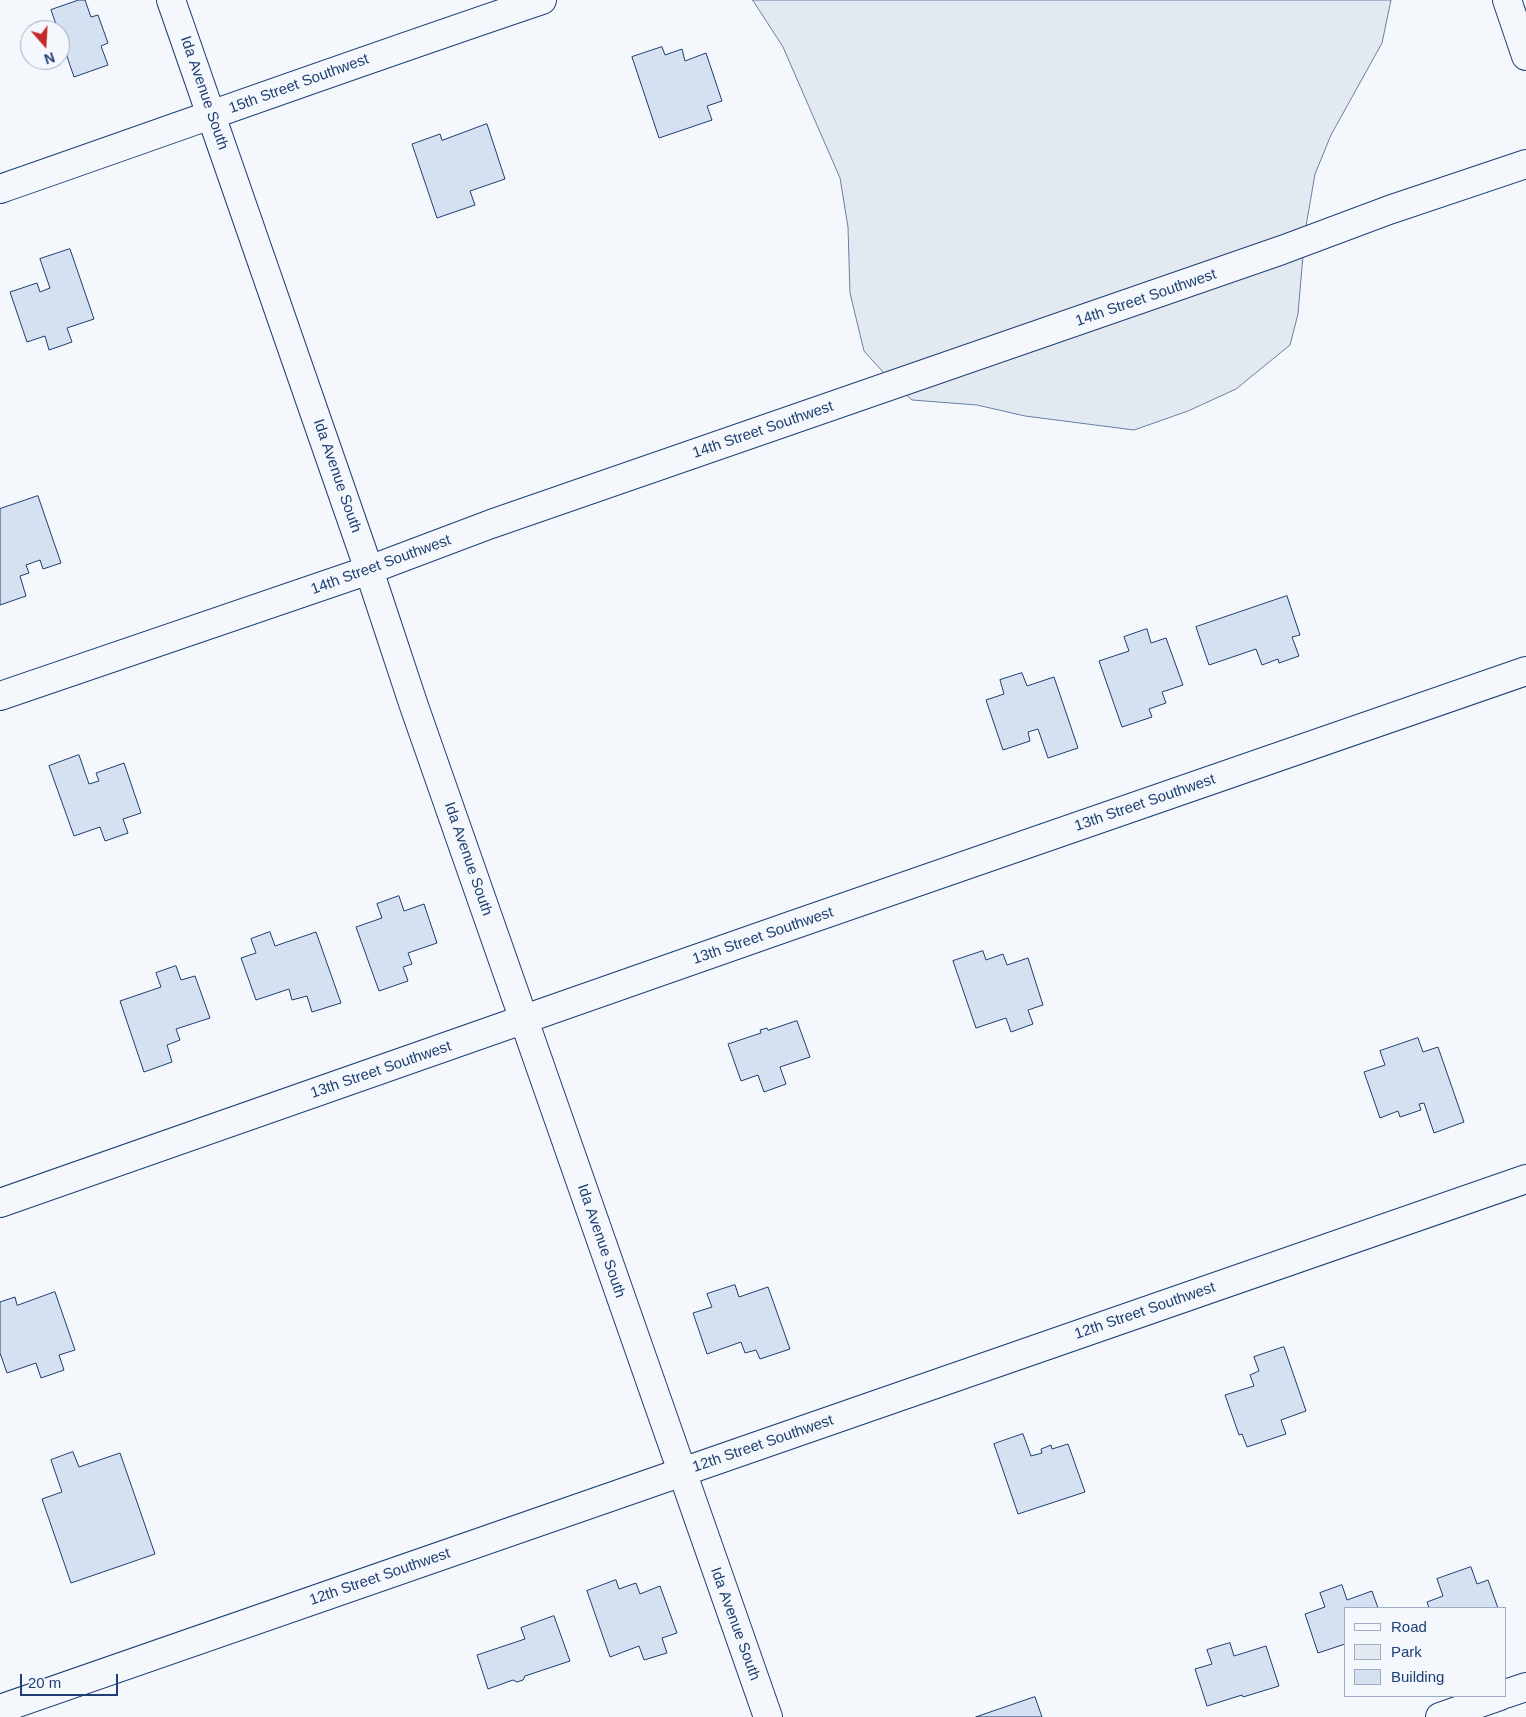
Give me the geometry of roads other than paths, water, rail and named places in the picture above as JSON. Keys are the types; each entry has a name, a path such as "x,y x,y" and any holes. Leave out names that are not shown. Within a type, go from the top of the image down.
{"street":[{"name":"Ida Avenue South","path":"171,0 369,570 414,706 768,1717"},
{"name":"15th Street Southwest","path":"0,189 344,67 542,0"},
{"path":"1507,0 1526,56"},
{"name":"14th Street Southwest","path":"0,696 369,570 491,524 1282,250 1389,210 1526,164"},
{"name":"13th Street Southwest","path":"0,1203 1526,671"},
{"name":"12th Street Southwest","path":"0,1710 1526,1179"},
{"path":"1506,1694 1526,1687"},
{"path":"1440,1717 1497,1697"}]}
